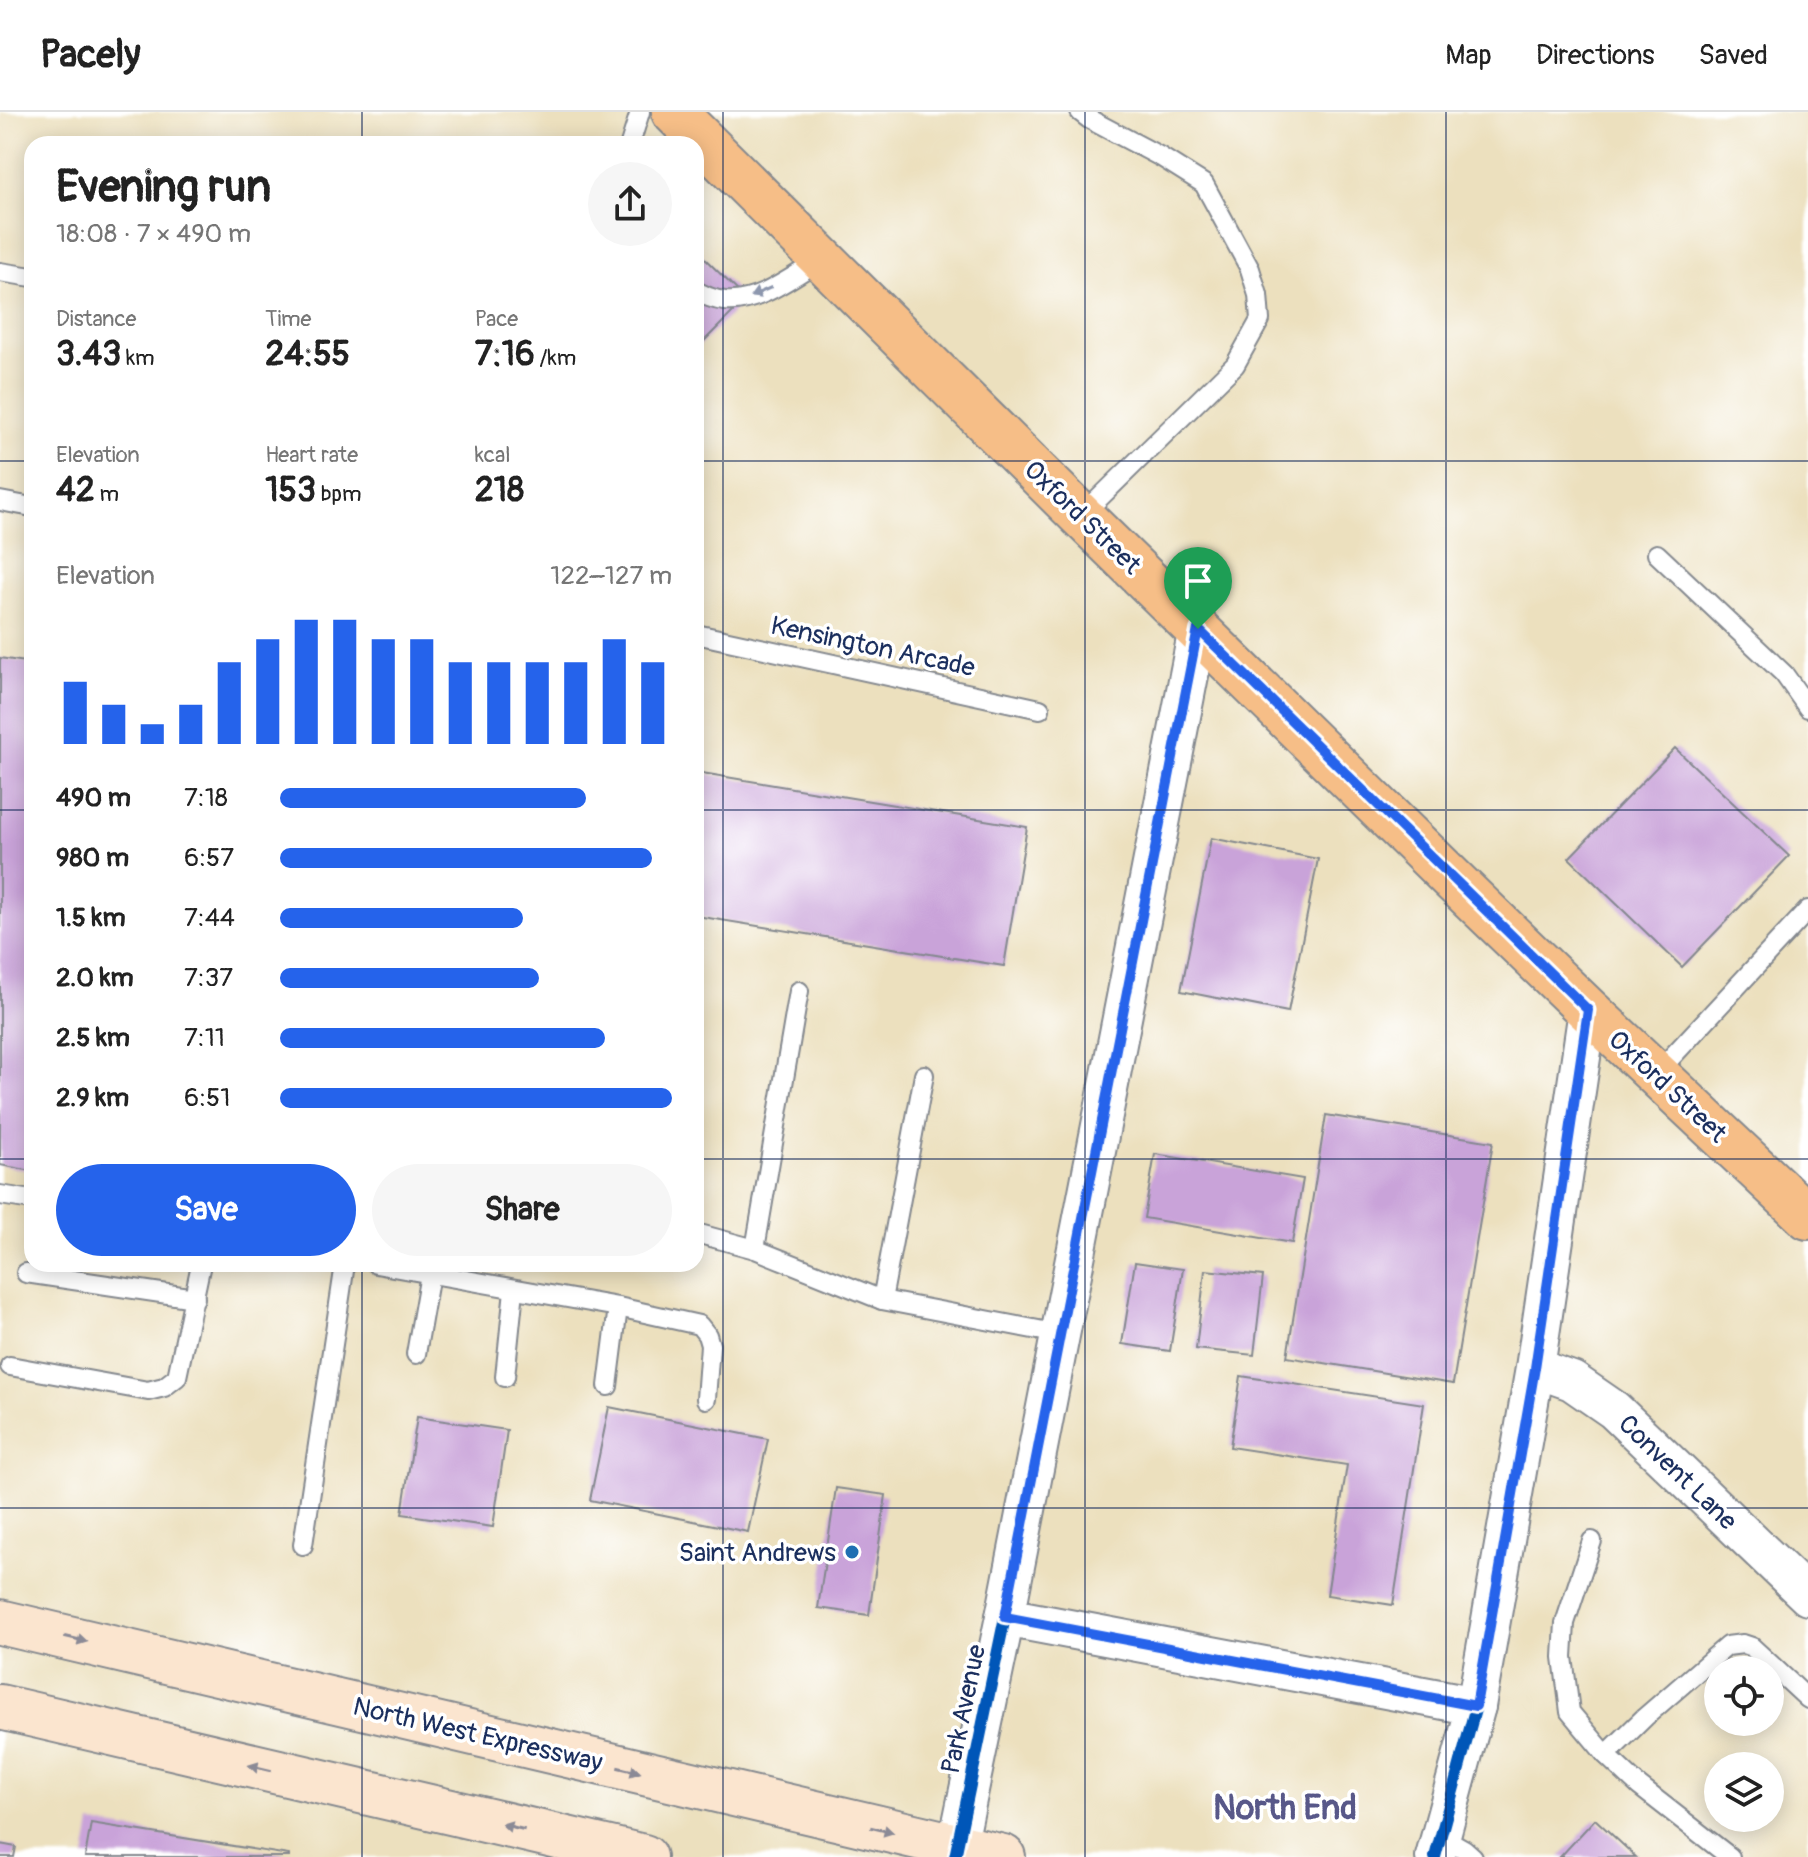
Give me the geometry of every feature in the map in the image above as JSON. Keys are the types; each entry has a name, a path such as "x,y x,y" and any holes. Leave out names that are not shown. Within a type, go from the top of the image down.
{"main road":[{"name":"Oxford Street","path":"674,112 698,136"},
{"name":"Oxford Street","path":"704,142 1081,516 1588,1010 1808,1217"},
{"name":"North West Expressway","path":"0,1622 956,1852 1003,1857"},
{"path":"0,1707 644,1857"}],"street":[{"name":"Park Avenue","path":"956,1852 1005,1617 1198,629"},
{"path":"1438,1847 1476,1706 1535,1368 1588,1010"},
{"name":"Convent Lane","path":"1535,1368 1572,1381 1614,1410 1808,1596"},
{"path":"1005,1617 1476,1706"}],"lane":[{"path":"632,136 640,112"},
{"path":"1080,112 1204,184 1250,269 1258,295 1260,320 1235,365 1081,516"},
{"path":"704,295 727,302 746,299 822,259"},
{"path":"0,272 24,276"},
{"path":"0,501 24,506"},
{"path":"1657,554 1784,674 1808,708"},
{"name":"Kensington Arcade","path":"704,636 1040,709"},
{"path":"1656,1074 1808,910"},
{"path":"755,1249 799,991"},
{"path":"882,1300 924,1075"},
{"path":"0,1195 24,1199"},
{"path":"704,1235 755,1249 882,1300 1059,1334"},
{"path":"10,1366 148,1391 164,1387 177,1377 200,1272"},
{"path":"303,1545 344,1272"},
{"path":"419,1272 618,1307 699,1325 710,1345 706,1399"},
{"path":"26,1273 195,1298"},
{"path":"416,1354 430,1274"},
{"path":"505,1377 514,1290"},
{"path":"608,1386 618,1307"},
{"path":"1592,1541 1565,1623 1563,1657 1570,1712 1606,1755 1639,1786 1730,1857"},
{"path":"1606,1755 1727,1646 1743,1644 1752,1647 1808,1699"},
{"path":"1438,1847 1464,1849 1473,1857"}],"building":[{"path":"704,258 746,299 704,341"},
{"path":"0,658 24,662 24,1170 0,1165"},
{"path":"1675,748 1789,856 1682,967 1569,858"},
{"path":"704,773 1027,827 1004,966 704,917"},
{"path":"1211,838 1318,859 1288,1012 1181,991"},
{"path":"1326,1115 1493,1142 1453,1384 1287,1357"},
{"path":"1155,1154 1303,1179 1292,1243 1144,1218"},
{"path":"1135,1262 1183,1269 1170,1351 1122,1344"},
{"path":"1205,1270 1263,1276 1254,1355 1196,1349"},
{"path":"1241,1376 1424,1404 1393,1605 1327,1595 1347,1465 1230,1447"},
{"path":"609,1407 768,1439 748,1532 590,1500"},
{"path":"417,1417 507,1430 493,1527 402,1514"},
{"name":"Saint Andrews","path":"836,1488 886,1495 869,1615 818,1608"},
{"path":"1595,1819 1636,1857 1560,1857"},
{"path":"91,1823 289,1855 289,1857 85,1857"},
{"path":"0,1844 16,1847 14,1857 0,1857"}],"cycle path":[{"path":"955,1857 1005,1617 1198,629"},
{"path":"1435,1857 1476,1706 1535,1368 1588,1010"}],"place":[{"name":"Saint Andrews","path":"852,1552"}],"district":[{"name":"North End","path":"1285,1807"}],"route":[{"path":"1198,629 1588,1010 1535,1368 1476,1706 1005,1617 1198,629"}]}
